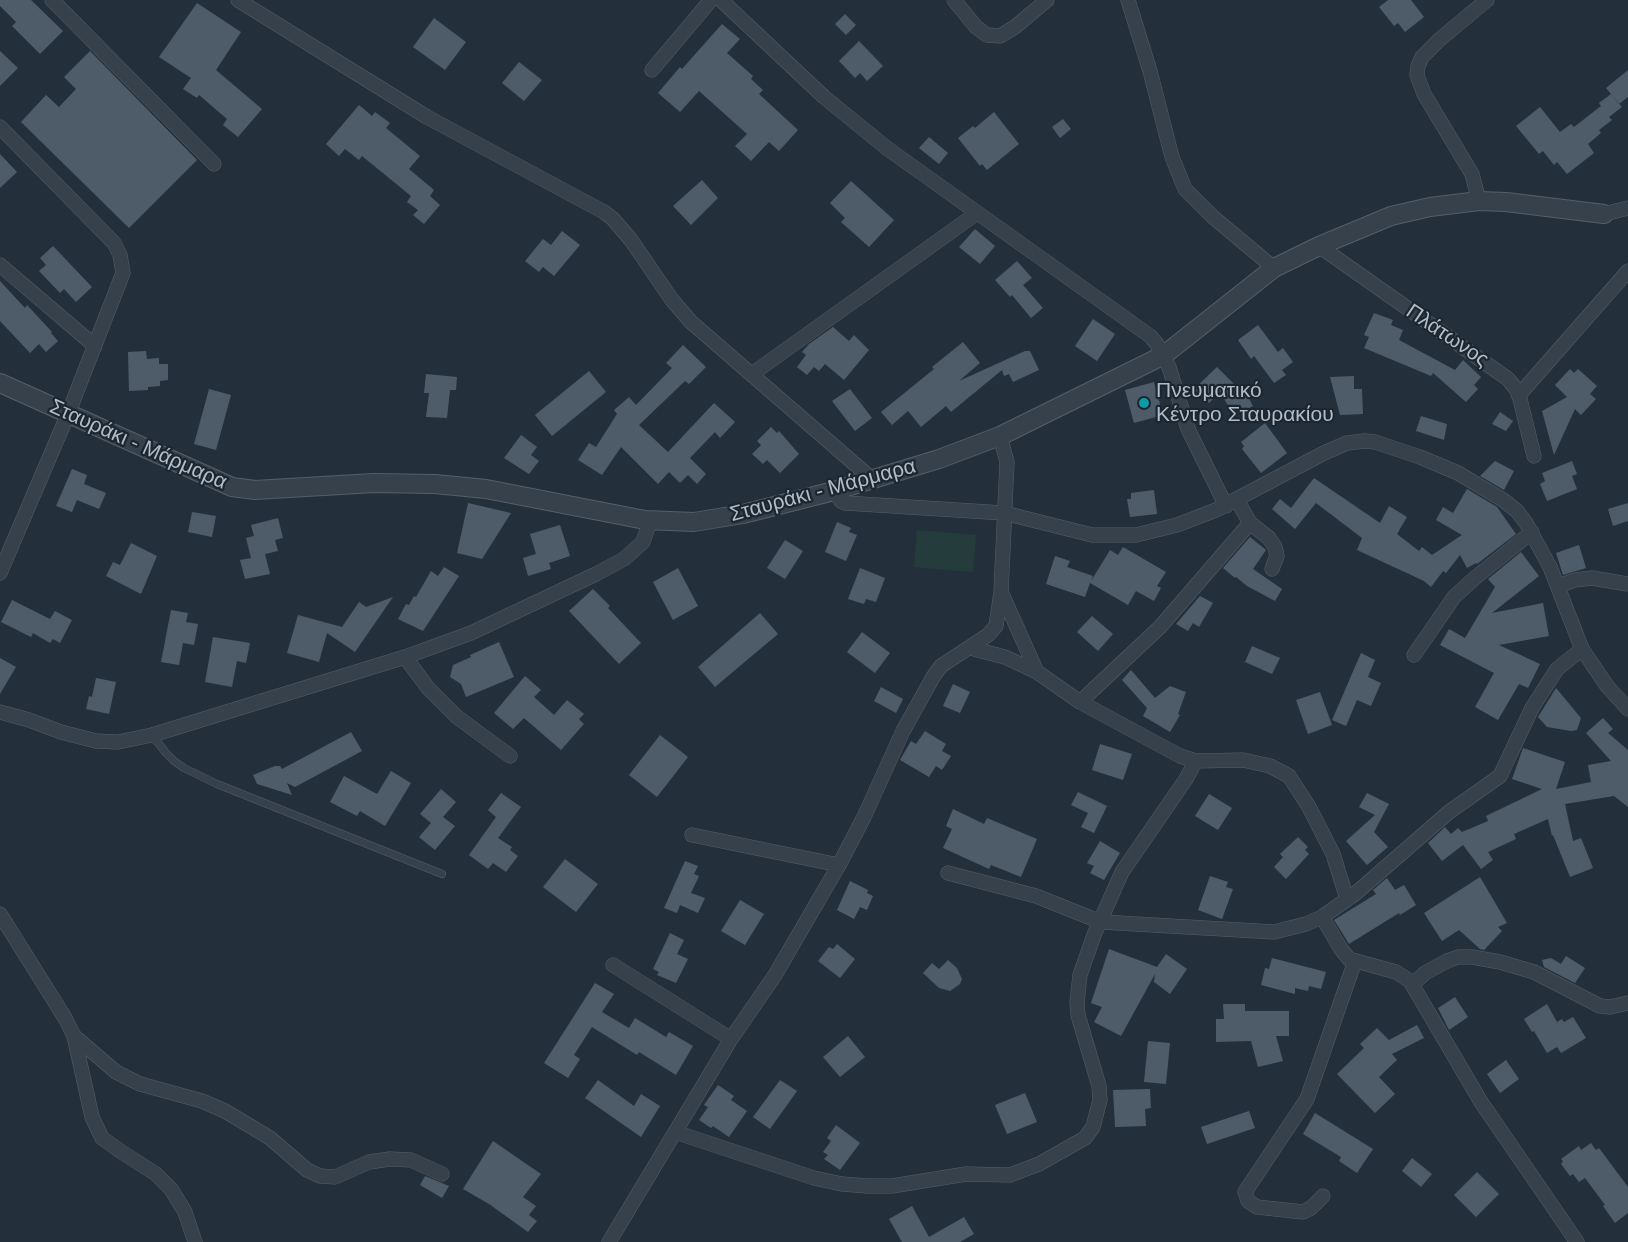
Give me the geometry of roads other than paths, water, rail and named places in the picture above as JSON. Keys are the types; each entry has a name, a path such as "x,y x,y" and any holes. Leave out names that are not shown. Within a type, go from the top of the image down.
{"street":[{"path":"52,0 214,164"},
{"path":"238,0 427,117 604,212 624,232 691,322 872,479"},
{"path":"652,70 711,0"},
{"path":"721,0 825,97 888,149 1150,336 1164,355 1176,384 1188,429 1232,503 1250,523 1269,538 1275,547 1276,556 1272,568"},
{"path":"954,0 976,27 987,35 1000,36 1015,27 1047,0"},
{"path":"1128,0 1150,71 1172,157 1185,189 1213,217 1274,268"},
{"path":"1479,201 1469,168 1424,94 1417,75 1422,57 1487,0"},
{"path":"0,127 110,238 122,263 122,277 96,346 0,573"},
{"name":"Σταυράκι - Μάρμαρα","path":"0,383 232,487 270,489 391,483 459,486 520,495 650,521 694,522 776,507 834,491 939,459 1000,436 1164,355 1274,268 1371,223 1412,210 1479,201 1605,214"},
{"path":"1605,214 1628,208"},
{"path":"752,374 977,213"},
{"path":"1605,214 1628,219"},
{"name":"Πλάτωνος","path":"1319,246 1496,369 1516,388 1534,456"},
{"path":"0,266 96,346"},
{"path":"1518,395 1628,271"},
{"path":"609,1242 731,1039 775,975 839,865 864,817 903,731 933,677 941,666 988,635 996,626 1001,592 1007,462 1000,436"},
{"path":"834,491 845,503 1004,513 1092,536 1136,534 1177,525 1232,503 1330,450 1347,443 1365,441 1420,457 1458,473 1517,511 1532,532 1558,586 1582,649 1607,686 1628,709"},
{"path":"0,712 79,738 96,741 118,742 152,735 405,657 471,633 616,564 639,547 650,521"},
{"path":"1080,702 1160,627 1250,523"},
{"path":"1414,655 1454,597 1532,532"},
{"path":"1558,586 1575,580 1592,578 1628,584"},
{"path":"1001,592 1037,672"},
{"path":"970,648 1005,657 1037,672 1080,702 1168,751 1192,760 1244,760 1270,766 1289,776 1309,807 1333,854 1347,899"},
{"path":"948,873 1036,896 1101,922 1274,932 1306,924 1322,917 1363,887 1449,812 1500,776 1532,708 1557,669 1582,649"},
{"path":"405,657 428,688 457,717 510,756"},
{"path":"675,1132 814,1178 856,1186 892,1186 966,1174 1010,1175 1039,1164 1085,1138 1093,1127 1101,1100 1099,1086 1081,1029 1077,1002 1080,975 1125,866 1186,779 1192,760"},
{"path":"692,835 839,865"},
{"path":"0,914 74,1036 92,1117 102,1138 156,1174 171,1189 185,1212 195,1242"},
{"path":"1322,917 1345,956 1402,975 1412,985 1481,1102 1577,1242"},
{"path":"1412,985 1446,961 1458,957 1472,957 1534,972 1604,1007 1628,1003"},
{"path":"1323,1196 1311,1208 1303,1212 1257,1207 1248,1201 1245,1192 1307,1099 1355,961"},
{"path":"613,965 731,1039"},
{"path":"74,1036 116,1072 140,1084 202,1101 225,1111 270,1138 307,1170 320,1176 335,1177 369,1162 390,1159 411,1160 442,1174"}],"lane":[{"path":"152,735 174,761 217,784 442,874"}],"place":[{"name":"Πνευματικό Κέντρο Σταυρακίου","path":"1144,403"}]}
